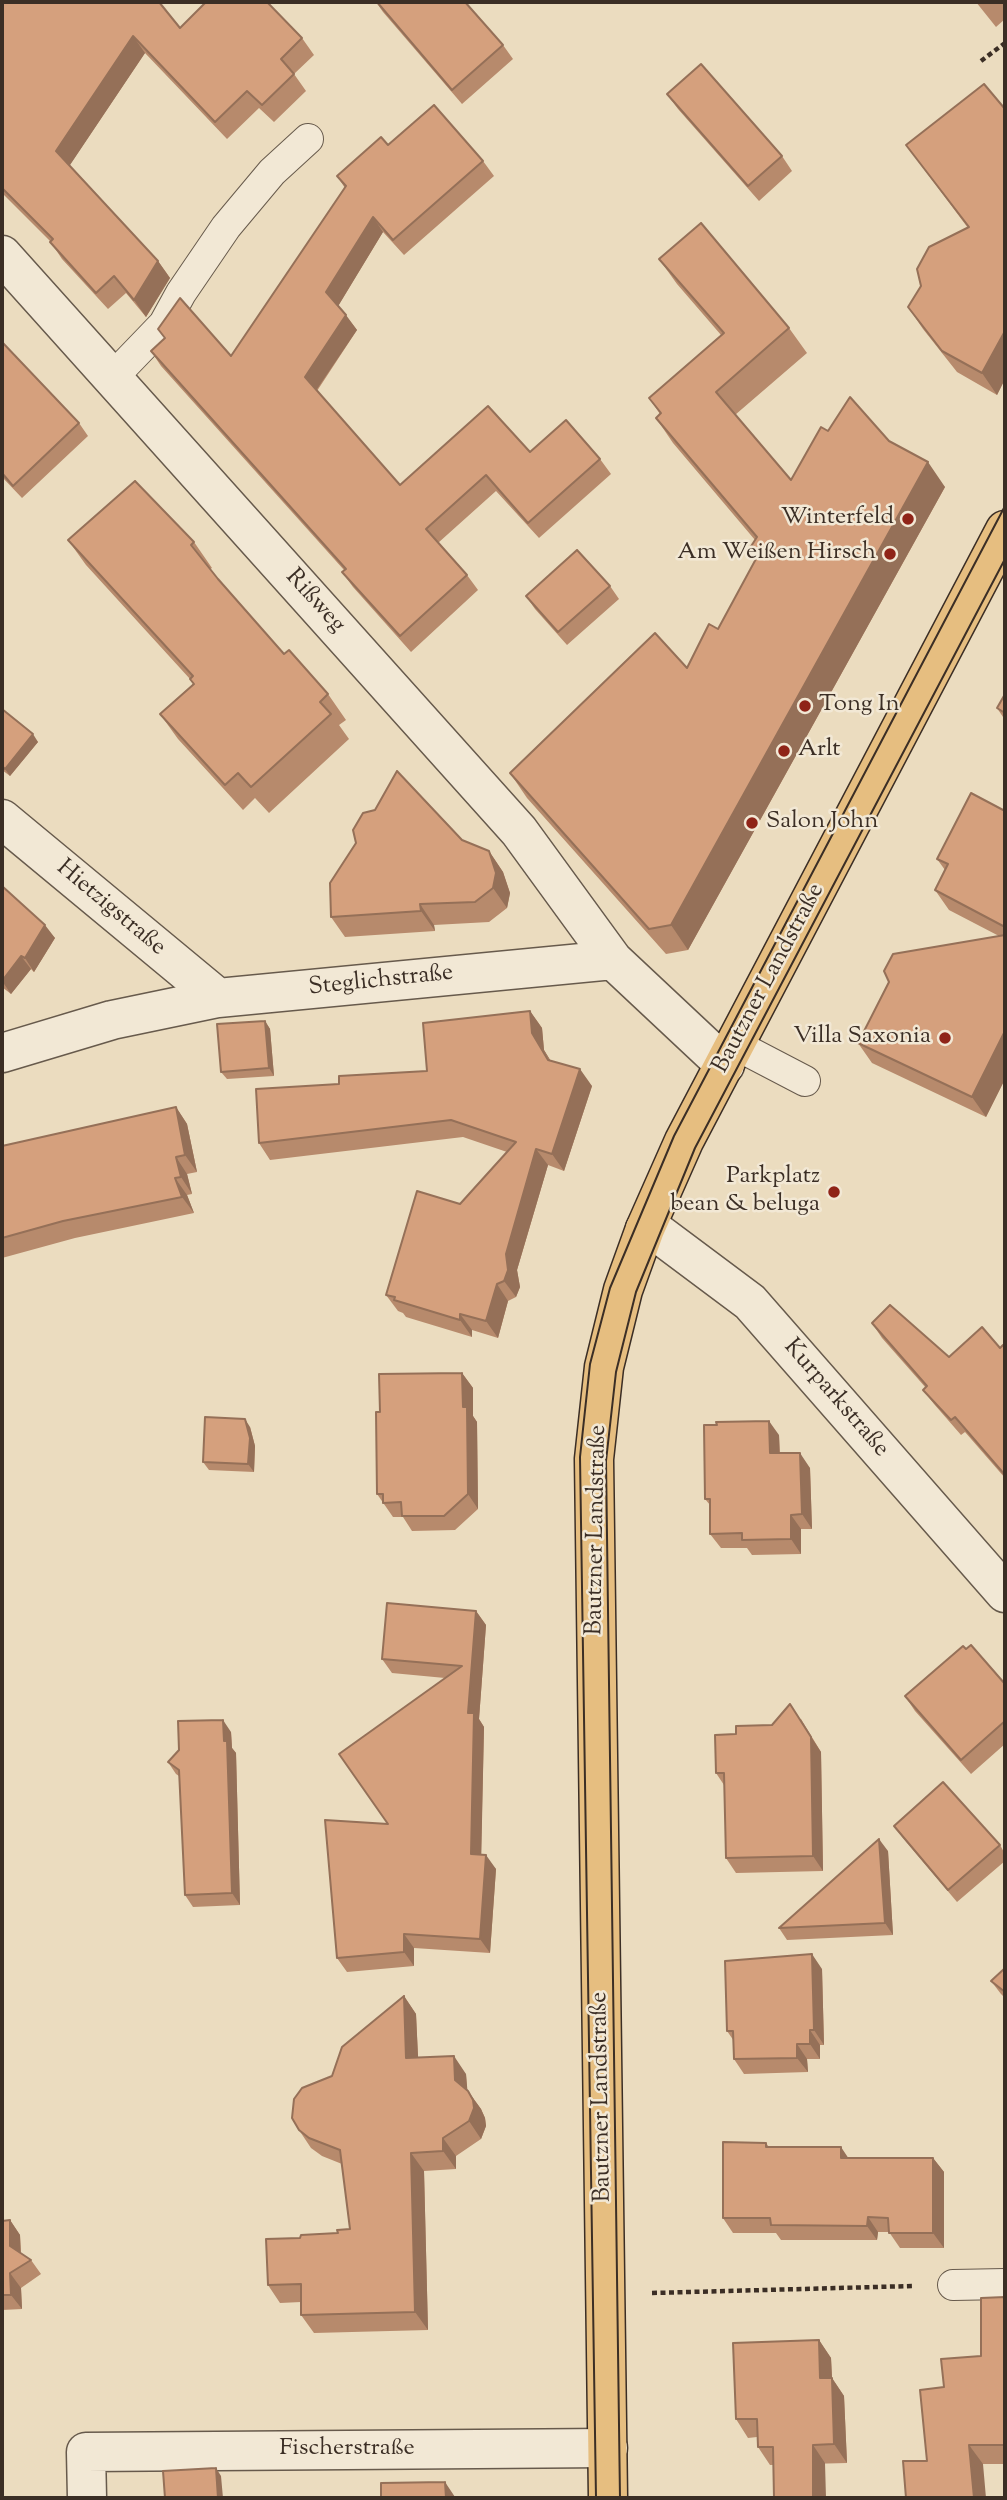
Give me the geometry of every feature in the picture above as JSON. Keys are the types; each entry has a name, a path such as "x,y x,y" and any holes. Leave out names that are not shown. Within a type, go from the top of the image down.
{"main road":[{"name":"Bautzner Landstraße","path":"608,2498 594,1459 604,1367 623,1290 645,1229 684,1140 1005,530"}],"street":[{"name":"Rißweg","path":"2,255 519,831 613,960"},
{"name":"Hietzigstraße","path":"2,819 218,999"},
{"name":"Steglichstraße","path":"2,1053 111,1020 218,999 613,960"},
{"path":"613,960 730,1055"},
{"name":"Kurparkstraße","path":"645,1229 659,1234 750,1302 1005,1593"},
{"name":"Fischerstraße","path":"87,2498 86,2452 608,2448"}],"lane":[{"path":"112,378 164,324 181,293 234,218 272,172 308,139"},
{"path":"730,1055 805,1081"},
{"path":"953,2286 1005,2284"}],"path":[{"path":"981,61 1005,43"},
{"path":"606,2293 953,2286"}],"building":[{"path":"2,2 159,2 180,28 206,2 267,2 302,38 281,59 294,74 262,105 247,91 215,122 133,36 56,151 158,261 134,300 114,276 96,293 50,242 53,239 2,188"},
{"path":"377,2 465,2 503,45 452,90"},
{"path":"701,64 782,156 748,186 667,94"},
{"path":"984,84 1005,109 1005,331 982,373 942,351 908,307 921,286 917,269 929,247 969,227 906,145"},
{"path":"434,105 483,161 393,240 373,217 326,292 346,315 305,377 400,485 488,406 530,452 566,420 600,459 528,523 486,475 426,529 467,575 400,636 342,572 346,569 151,351 165,338 158,329 180,298 231,356 346,186 337,176 381,137 388,145"},
{"path":"701,223 789,328 716,392 791,480 821,427 828,431 850,397 889,441 928,462 671,925 649,929 510,773 655,633 687,668 709,624 718,629 757,557 748,551 757,537 656,418 661,413 649,398 724,333 659,259"},
{"path":"2,342 79,423 13,486 2,473"},
{"path":"135,481 194,542 191,545 218,579 284,654 289,650 328,694 320,702 331,714 251,787 238,773 225,785 160,714 194,684 190,679 193,676 68,540"},
{"path":"577,550 610,586 558,632 526,596"},
{"path":"1005,694 1005,713 997,708"},
{"path":"2,709 33,734 5,769 2,766"},
{"path":"397,771 462,840 489,851 496,873 493,888 475,902 420,904 421,911 331,917 330,883 356,843 353,830 363,813 375,810"},
{"path":"971,793 1005,811 1005,927 935,890 948,864 937,859"},
{"path":"2,886 45,925 25,958 21,956 2,981"},
{"name":"Villa Saxonia","path":"1005,935 1005,1031 972,1097 858,1043 889,982 884,971 893,954"},
{"path":"530,1011 532,1033 548,1060 580,1069 552,1154 536,1149 506,1254 508,1270 504,1281 497,1284 486,1321 460,1314 460,1320 394,1300 395,1297 386,1295 417,1191 460,1204 516,1142 451,1120 259,1143 256,1089 339,1084 339,1076 427,1071 423,1023"},
{"path":"265,1021 269,1068 221,1072 217,1024"},
{"path":"176,1107 185,1155 176,1157 181,1177 175,1178 182,1197 63,1221 2,1238 2,1146"},
{"path":"890,1305 949,1357 982,1327 1000,1348 1003,1345 1005,1475 955,1417 951,1420 923,1390 927,1386 872,1323"},
{"path":"462,1373 463,1407 467,1407 468,1494 444,1516 402,1516 401,1502 383,1503 383,1494 377,1494 376,1412 380,1412 379,1374"},
{"path":"205,1417 245,1419 250,1438 248,1464 203,1462"},
{"path":"769,1421 770,1453 800,1453 802,1514 791,1515 791,1539 742,1540 742,1533 710,1534 710,1499 705,1499 704,1425 717,1425 716,1422"},
{"path":"387,1603 476,1611 468,1713 474,1713 471,1854 486,1855 480,1939 404,1934 404,1952 337,1958 325,1820 388,1824 339,1754 462,1666 382,1659"},
{"path":"971,1645 1005,1684 1005,1721 961,1760 905,1696 963,1646 966,1649"},
{"path":"790,1704 811,1737 813,1856 726,1858 724,1773 716,1773 715,1735 736,1734 736,1726 772,1725"},
{"path":"223,1720 224,1741 227,1741 232,1893 185,1895 179,1770 168,1762 179,1750 178,1721"},
{"path":"943,1782 1000,1845 948,1890 894,1826"},
{"path":"879,1839 885,1923 779,1928"},
{"path":"812,1954 814,2030 810,2030 810,2044 797,2044 797,2058 734,2059 733,2031 727,2031 725,1961"},
{"path":"1005,1968 1005,1992 991,1981"},
{"path":"404,1996 406,2058 454,2056 455,2080 468,2091 474,2108 469,2121 443,2138 443,2151 411,2153 415,2312 301,2315 301,2284 268,2285 266,2239 300,2238 301,2235 338,2233 337,2230 350,2229 340,2150 309,2138 299,2130 292,2118 294,2099 302,2088 332,2076 342,2047"},
{"path":"723,2142 766,2143 766,2147 841,2147 841,2158 933,2158 933,2233 889,2233 888,2218 868,2217 867,2226 771,2225 770,2218 723,2218"},
{"path":"10,2220 10,2246 31,2260 10,2273 11,2295 2,2295 2,2221"},
{"path":"1005,2297 1005,2445 969,2445 974,2498 906,2498 903,2461 927,2461 920,2390 944,2387 941,2359 981,2356 981,2298"},
{"path":"819,2340 820,2378 832,2378 834,2444 813,2445 813,2498 774,2498 773,2447 758,2447 757,2419 736,2419 733,2343"},
{"path":"216,2468 218,2498 165,2498 163,2471"},
{"path":"445,2482 446,2498 381,2498 381,2483"}],"tram line":[{"path":"596,2498 580,1457 590,1364 610,1288 674,1136 1005,506"},
{"path":"620,2498 606,1461 616,1372 636,1292 695,1148 1005,559"}],"place":[{"name":"Winterfeld","path":"908,519"},
{"name":"Am Weißen Hirsch","path":"890,554"},
{"name":"Tong In","path":"805,706"},
{"name":"Arlt","path":"784,751"},
{"name":"Salon John","path":"752,823"},
{"name":"Villa Saxonia","path":"945,1038"},
{"name":"Parkplatz bean & beluga","path":"834,1192"}]}
